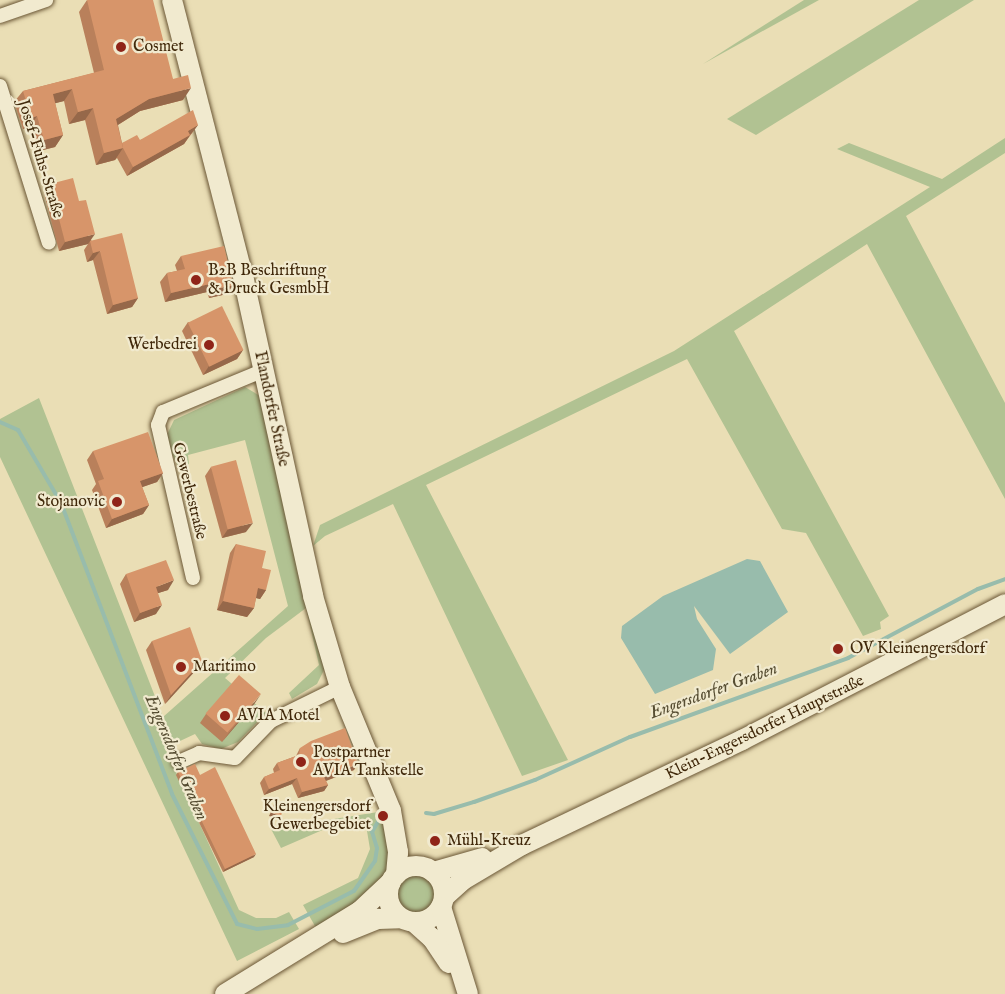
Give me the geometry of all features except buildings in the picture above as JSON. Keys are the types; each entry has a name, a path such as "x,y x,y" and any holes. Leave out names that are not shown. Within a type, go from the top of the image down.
{"main road":[{"name":"Flandorfer Straße","path":"172,0 223,194 299,539 340,687 391,812 430,870"},
{"name":"Klein-Engersdorfer Hauptstraße","path":"522,845 742,740 1005,604"},
{"name":"Flandorfer Straße","path":"391,812 398,852 394,878"},
{"path":"225,994 320,938 369,905 394,878 410,867 430,870 522,845"},
{"path":"320,938 378,920 429,919 442,902 469,876 522,845"},
{"path":"394,878 389,900 407,920 440,948 468,994 442,902 441,881 430,870"}],"street":[{"path":"0,16 46,0"},
{"name":"Josef-Fuhs-Straße","path":"0,86 49,243"},
{"name":"Gewerbestraße","path":"193,578 158,425 163,412 262,371"},
{"path":"179,762 198,753 235,758 271,721 340,687"}],"shaded area":[{"path":"804,0 819,0 703,64 736,43"},
{"path":"919,0 974,0 756,135 727,119"},
{"path":"1005,138 1005,153 906,216 1005,403 1005,499 867,244 734,331 889,616 880,622 881,629 863,636 806,533 782,529 687,359 426,485 568,760 522,776 393,504 325,536 313,546 320,525 674,351 930,187 837,149 849,143 942,179"},
{"path":"245,387 260,396 325,668 317,684 292,699 289,693 319,665 306,608 266,638 225,678 266,713 238,742 221,749 202,744 195,734 165,748 239,910 256,918 276,918 289,912 299,929 237,961 0,457 0,419 39,398 163,717 288,606 245,440 188,455 189,464 178,467 165,439 174,420"},
{"path":"747,559 760,561 788,612 730,654 694,606 697,619 716,649 713,670 655,694 621,638 622,626 663,596"},
{"path":"378,812 394,845 385,880 374,894 324,926 315,926 303,905 358,878 370,849 365,819 341,822 281,848 271,829"},
{"path":"416,873 431,879 437,894 431,909 416,915 401,909 395,894 401,879"}],"waterway":[{"name":"Engersdorfer Graben","path":"0,422 18,430 61,503 172,794 237,924 257,929 288,925 354,891 375,861 377,848 372,832 379,820"},
{"name":"Engersdorfer Graben","path":"426,813 434,814 474,802 535,780 630,737 848,658 978,589 1005,579"}],"place":[{"name":"Cosmet","path":"121,47"},
{"name":"B2B Beschriftung & Druck GesmbH","path":"196,280"},
{"name":"Werbedrei","path":"209,345"},
{"name":"Stojanovic","path":"117,502"},
{"name":"OV Kleinengersdorf","path":"838,649"},
{"name":"Maritimo","path":"181,667"},
{"name":"AVIA Motel","path":"225,716"},
{"name":"Postpartner AVIA Tankstelle","path":"301,762"},
{"name":"Kleinengersdorf Gewerbegebiet","path":"383,816"},
{"name":"Mühl-Kreuz","path":"435,841"}]}
